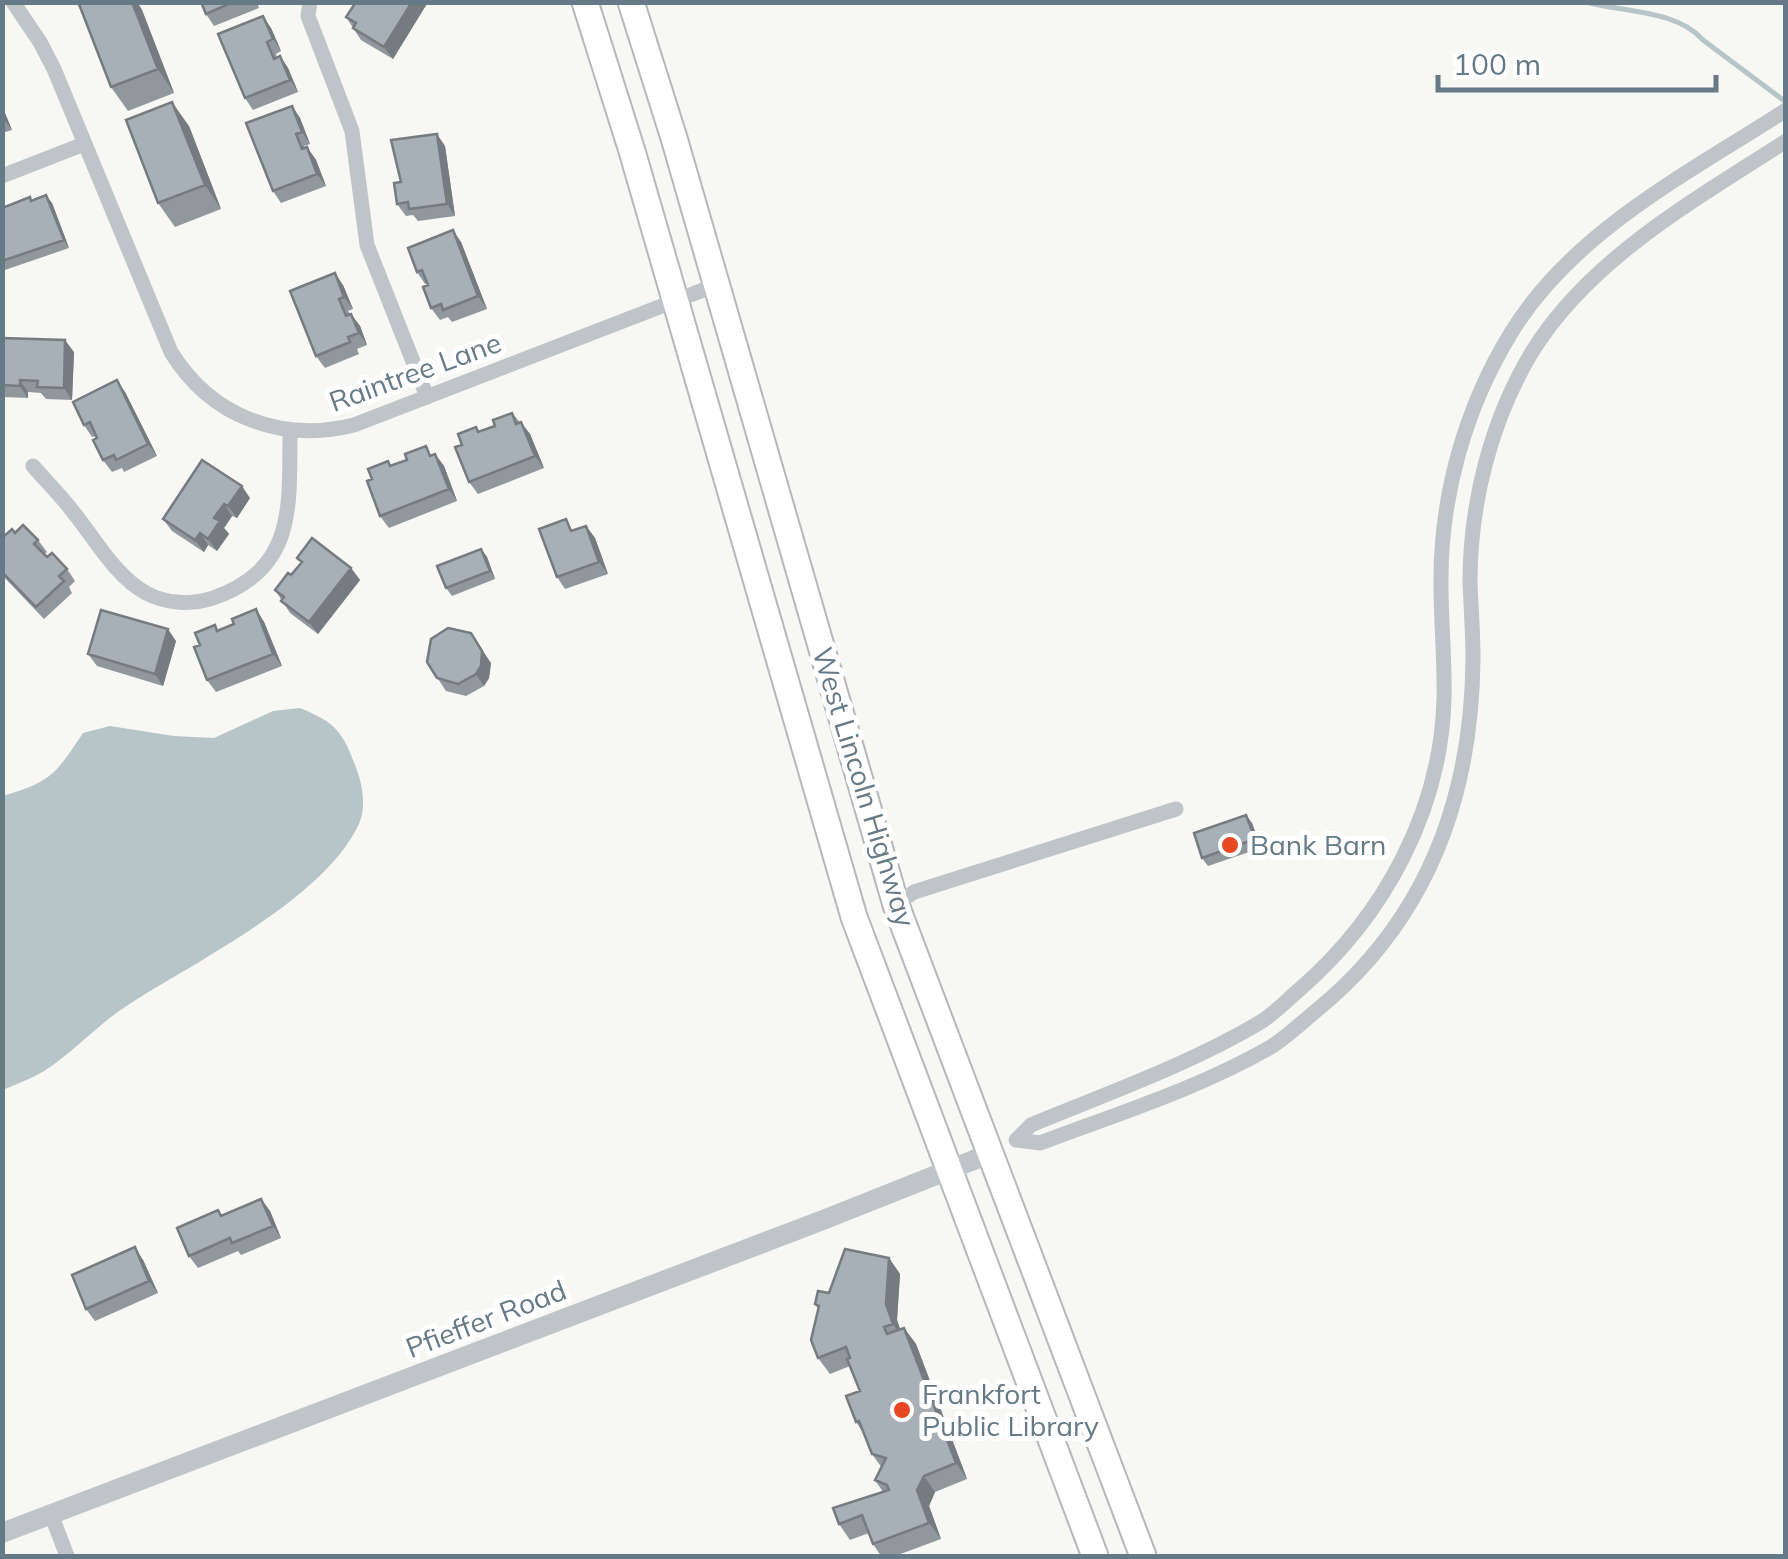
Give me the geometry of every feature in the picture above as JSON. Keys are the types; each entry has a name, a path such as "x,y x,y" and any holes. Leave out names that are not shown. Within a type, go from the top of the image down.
{"main road":[{"name":"West Lincoln Highway","path":"585,2 854,917 1096,1556"},
{"name":"West Lincoln Highway","path":"631,2 896,905 1142,1556"}],"street":[{"name":"Raintree Lane","path":"13,2 40,42 162,334 180,368 223,408 267,428 318,432 354,425 716,285"},
{"path":"310,2 308,16 352,131 367,245 426,397"},
{"path":"988,1154 1016,1140 1031,1125 1195,1056 1263,1020 1358,933 1420,821 1437,761 1444,701 1440,582 1443,531 1456,458 1495,362 1512,330 1556,276 1599,235 1786,110"},
{"path":"1016,1140 1040,1144 1212,1078 1274,1045 1344,988 1370,959 1408,907 1454,808 1467,752 1472,702 1470,580 1475,511 1483,468 1505,408 1532,352 1570,302 1617,257 1786,141"},
{"path":"2,176 84,144"},
{"path":"34,466 126,578 147,594 175,602 200,602 228,593 276,553 289,500 290,432"},
{"path":"896,905 914,892 1176,809"},
{"name":"Pfieffer Road","path":"2,1532 988,1154"},
{"path":"51,1514 67,1556"}],"shaded area":[{"path":"300,708 335,729 346,743 360,779 361,817 342,852 318,878 256,926 117,1013 44,1071 3,1090 3,796 51,775 83,733 110,726 214,738 273,711"}],"building":[{"path":"132,2 158,69 111,87 79,4"},
{"path":"201,2 233,2 206,14"},
{"path":"356,2 412,2 384,47 353,28 356,23 346,17"},
{"path":"263,16 273,39 267,42 274,59 280,56 290,80 245,98 218,34"},
{"path":"172,102 205,185 158,203 126,120"},
{"path":"292,106 302,132 296,134 302,149 307,147 317,174 273,191 246,123"},
{"path":"437,134 447,204 409,209 408,202 397,204 394,183 401,182 391,140"},
{"path":"46,195 64,240 2,261 2,208"},
{"path":"453,230 478,296 443,310 441,304 431,308 423,287 428,285 422,270 417,272 408,248"},
{"path":"335,273 344,297 339,299 359,333 348,337 350,342 316,356 290,291"},
{"path":"2,338 65,340 64,388 37,387 38,381 20,380 20,386 2,385"},
{"path":"117,380 148,444 116,460 114,455 103,460 90,422 84,425 73,402"},
{"path":"512,413 516,424 521,422 535,456 469,482 455,447 462,445 458,434 476,427 478,432 495,426 493,420"},
{"path":"426,446 430,456 435,454 449,489 380,516 367,481 372,479 368,469 388,461 390,466 407,460 405,454"},
{"path":"202,460 242,486 214,518 220,521 208,539 200,533 195,540 163,519"},
{"path":"566,519 571,531 586,526 599,562 557,577 539,529"},
{"path":"23,525 47,557 52,553 67,569 59,576 64,581 36,607 2,572 2,538"},
{"path":"312,538 351,568 309,622 281,601 284,597 275,590 302,562 297,558"},
{"path":"481,549 490,571 446,588 437,566"},
{"path":"256,609 273,654 207,680 194,647 200,645 195,633 215,625 217,631 234,624 232,619"},
{"path":"101,610 168,629 155,674 88,654"},
{"path":"448,628 471,633 482,651 476,674 458,684 437,678 427,662 431,639"},
{"path":"1246,815 1255,839 1202,858 1194,833"},
{"path":"261,1199 273,1226 232,1243 230,1238 189,1256 177,1228 218,1210 221,1216"},
{"path":"135,1247 149,1281 86,1309 72,1275"},
{"name":"Frankfort Public Library","path":"845,1249 889,1258 886,1304 893,1324 884,1327 887,1334 904,1328 956,1463 924,1476 917,1490 929,1523 873,1544 862,1515 839,1524 833,1508 889,1490 875,1480 886,1458 872,1454 846,1396 860,1391 846,1347 818,1358 811,1340 819,1306 815,1304 818,1291 829,1293"}],"waterway":[{"path":"1586,2 1679,23 1786,102"}],"place":[{"name":"Bank Barn","path":"1230,845"},
{"name":"Frankfort Public Library","path":"902,1410"}]}
